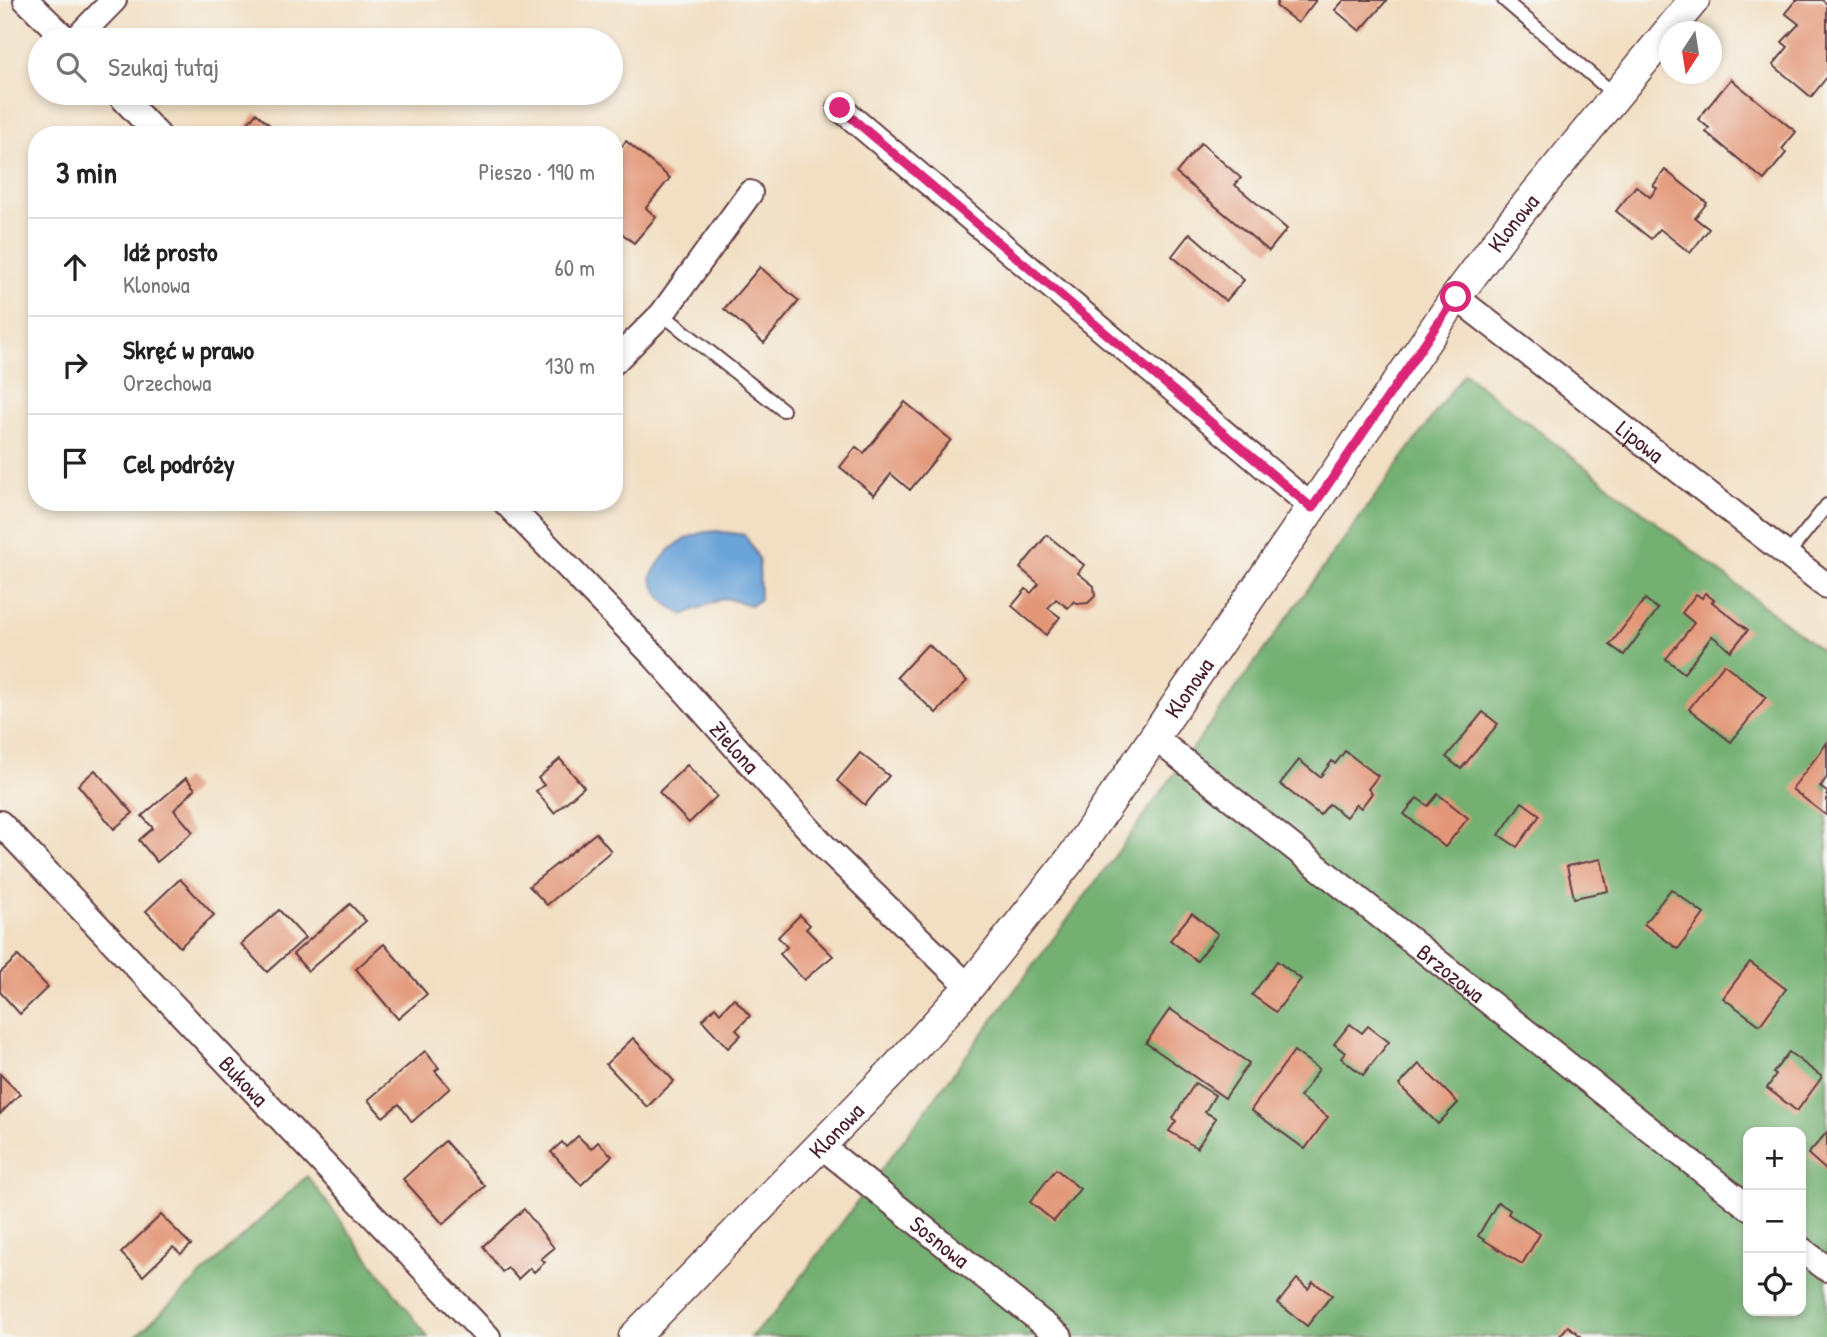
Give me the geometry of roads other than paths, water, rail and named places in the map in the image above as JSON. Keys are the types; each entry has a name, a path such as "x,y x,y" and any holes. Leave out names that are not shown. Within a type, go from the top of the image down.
{"street":[{"path":"26,0 55,28"},
{"path":"87,28 114,0"},
{"name":"Klonowa","path":"634,1337 756,1215 820,1145 860,1108 969,987 1070,860 1456,297 1615,95 1694,0"},
{"path":"129,105 149,126"},
{"path":"840,108 1312,508"},
{"path":"623,353 662,314 750,192"},
{"name":"Lipowa","path":"1456,297 1827,586"},
{"name":"Zielona","path":"514,511 654,656 825,847 969,987"},
{"name":"Brzozowa","path":"1155,738 1743,1203"},
{"name":"Bukowa","path":"0,823 488,1337"},
{"name":"Sosnowa","path":"820,1145 1060,1337"},
{"path":"1806,1252 1827,1269"}],"lane":[{"path":"1504,0 1615,95"},
{"path":"662,314 783,410"},
{"path":"1787,555 1827,506"}],"water":[{"path":"716,531 745,535 759,559 760,600 750,605 724,598 683,615 663,599 651,577 662,558 677,544 695,535"}]}
